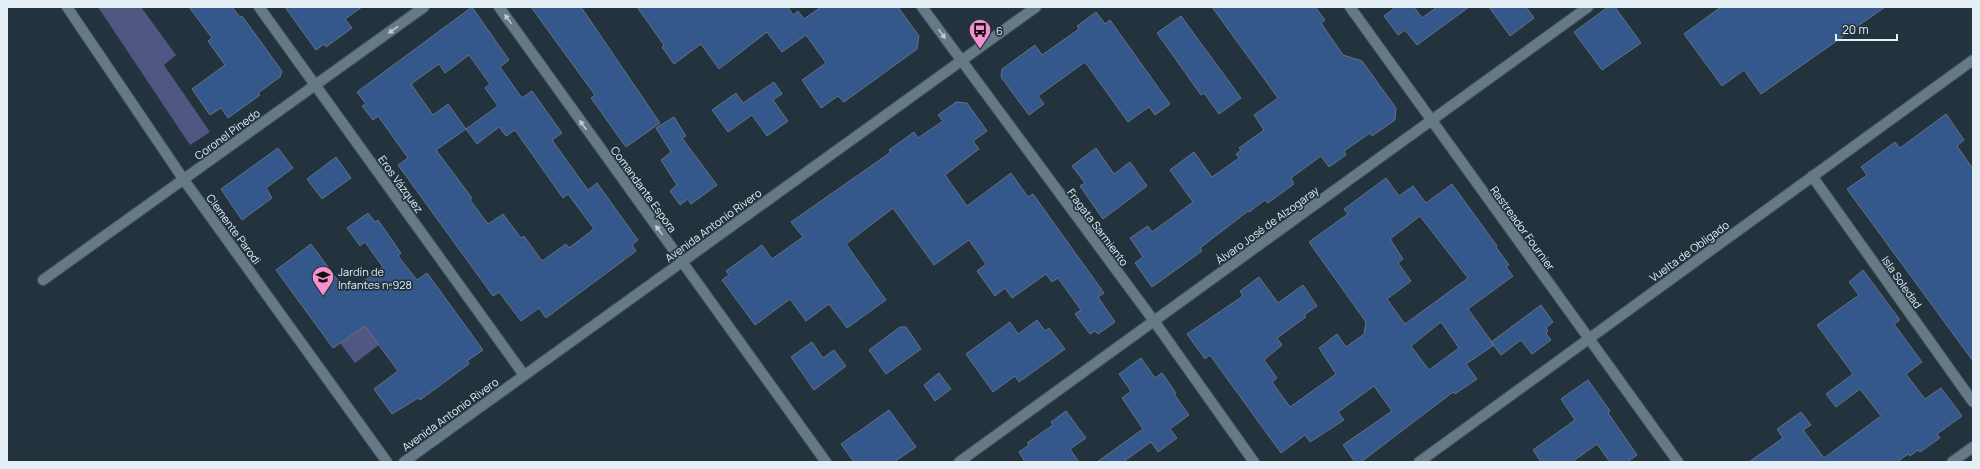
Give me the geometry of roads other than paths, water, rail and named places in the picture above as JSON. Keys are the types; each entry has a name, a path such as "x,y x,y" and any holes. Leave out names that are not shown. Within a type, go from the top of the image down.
{"street":[{"name":"Clemente Parodi","path":"66,7 184,180 387,462"},
{"name":"Eros Vázquez","path":"259,7 524,376"},
{"name":"Coronel Pinedo","path":"43,280 424,7"},
{"name":"Comandante Espora","path":"499,7 826,462"},
{"name":"Fragata Sarmiento","path":"922,7 961,62 1154,322 1254,462"},
{"name":"Avenida Antonio Rivero","path":"404,462 1036,7"},
{"name":"Rastreador Fournier","path":"1350,7 1431,122 1678,462"},
{"name":"Álvaro José de Alzogaray","path":"958,462 1431,122 1588,7"},
{"name":"Vuelta de Obligado","path":"1419,462 1973,60"},
{"name":"Isla Soledad","path":"1812,176 1973,402"},
{"path":"1952,462 1973,447"}],"place":[{"name":"6","path":"980,50"},
{"name":"Jardín de Infantes nº928","path":"323,296"}]}
